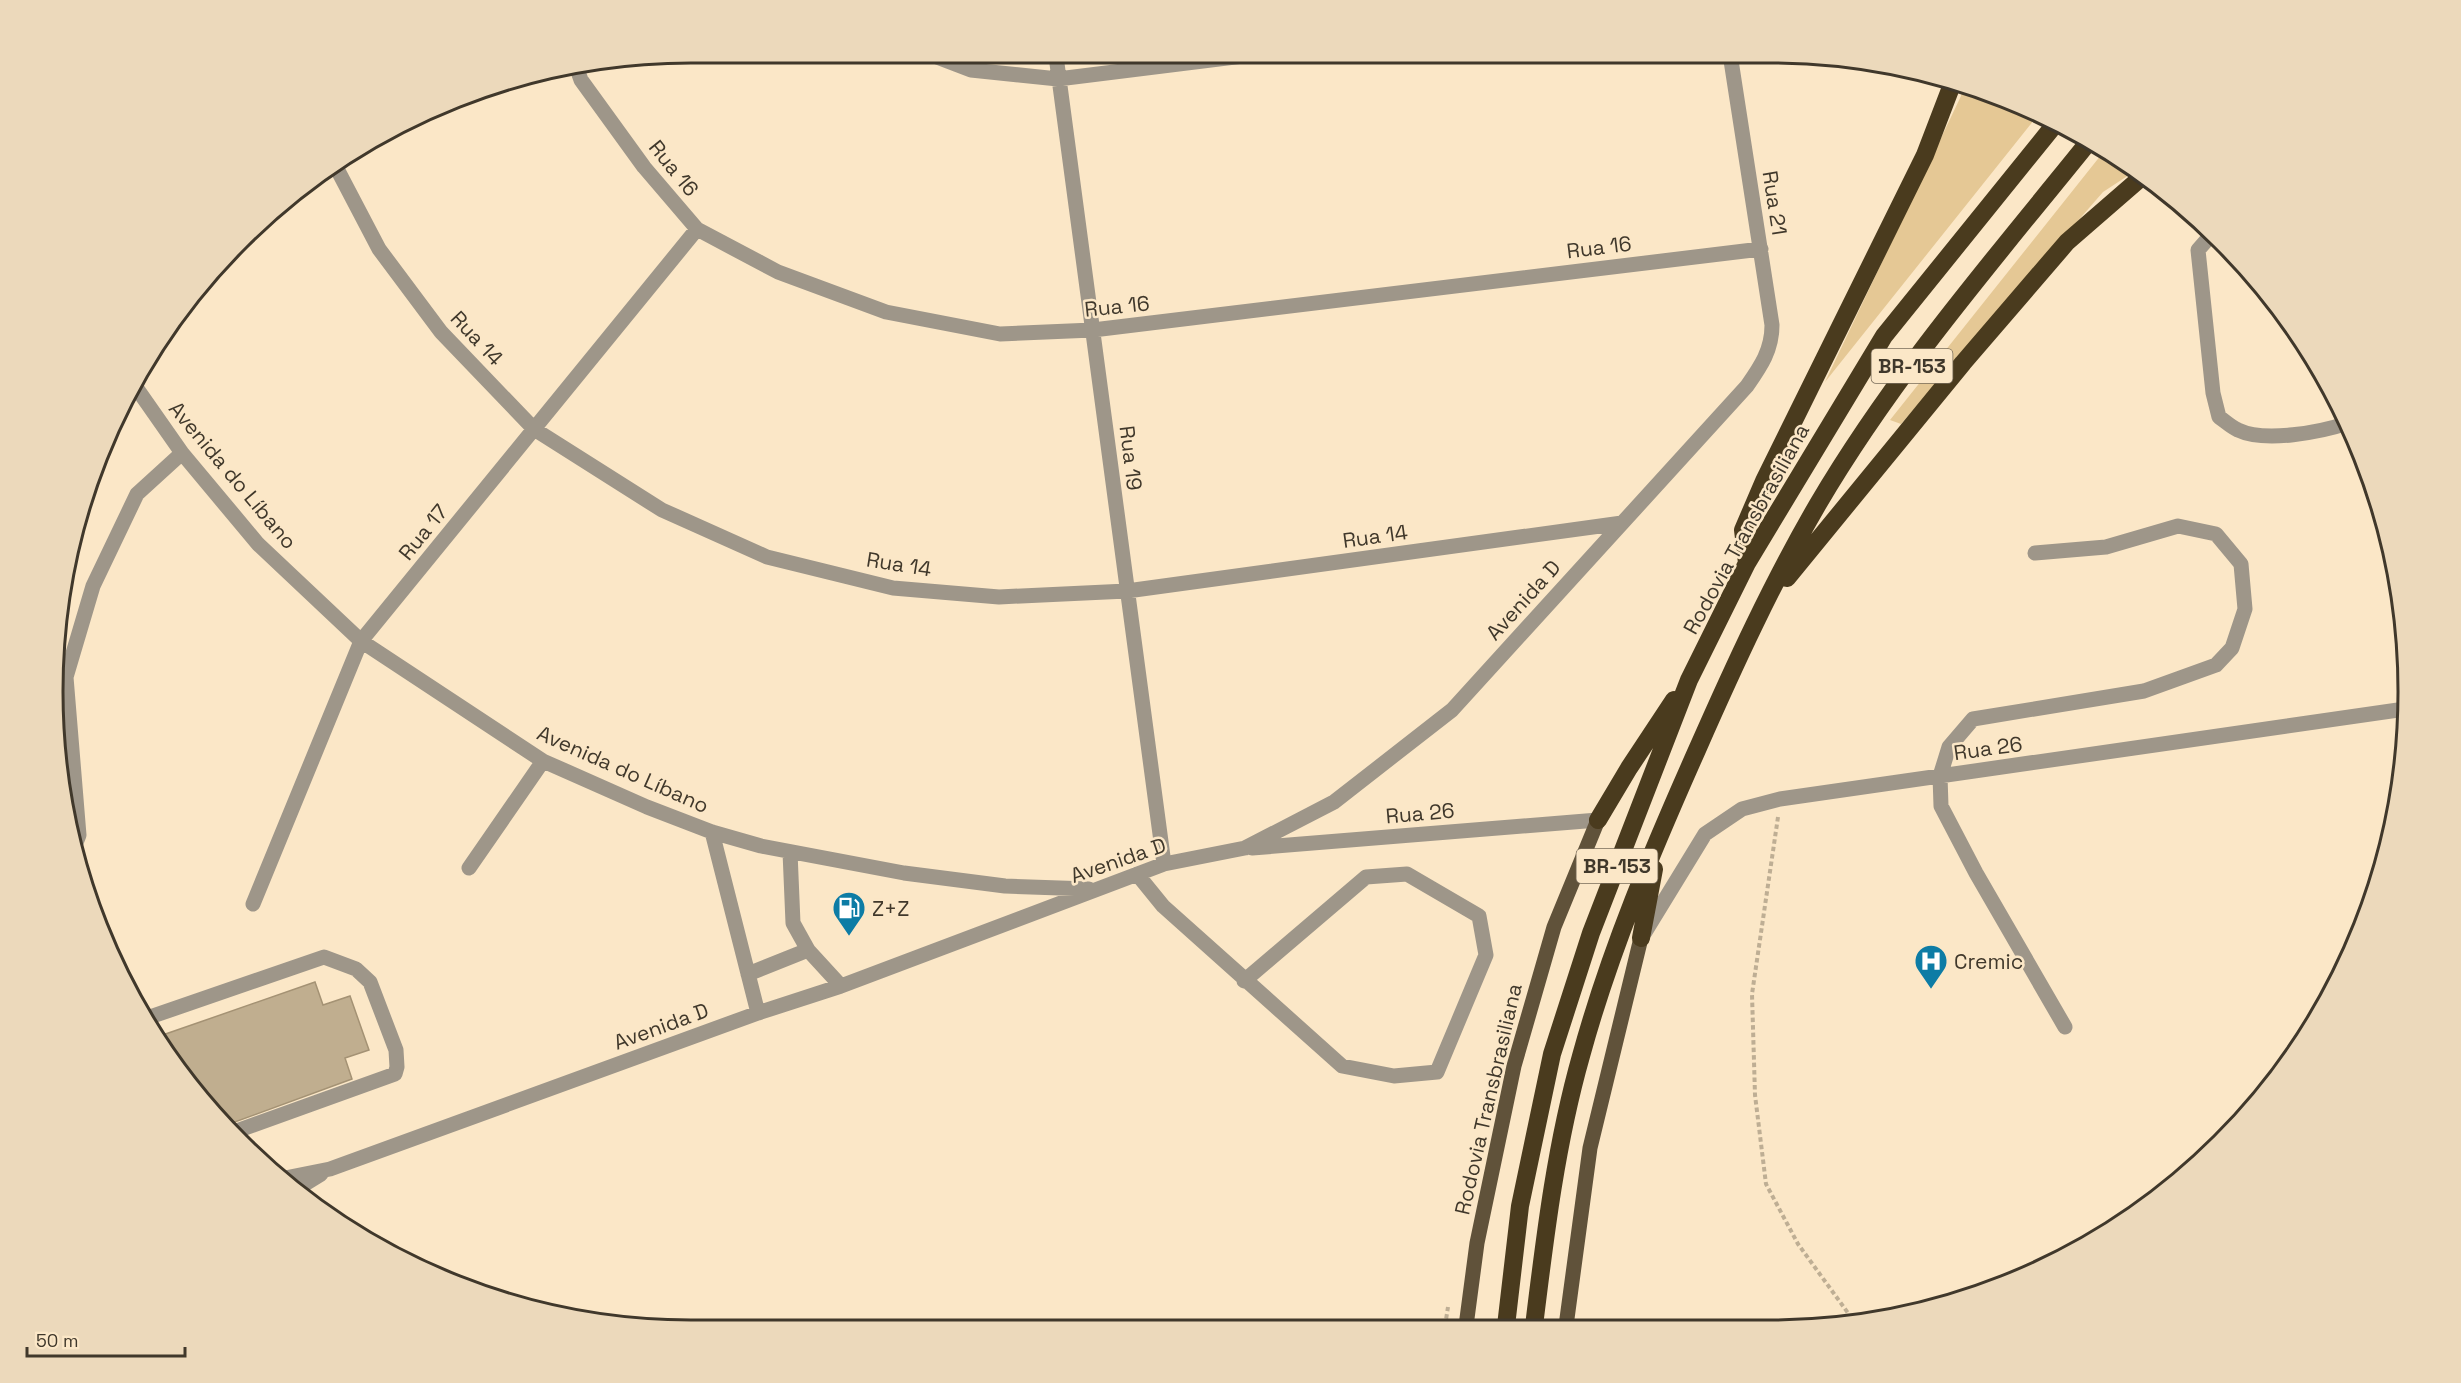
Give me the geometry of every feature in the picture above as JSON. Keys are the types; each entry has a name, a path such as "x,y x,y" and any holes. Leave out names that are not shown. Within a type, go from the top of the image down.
{"highway":[{"path":"1748,563 1743,547 1743,530 1769,470 1925,155 1950,89"},
{"name":"Rodovia Transbrasiliana","path":"1507,1320 1520,1206 1552,1054 1591,933 1689,680 1748,563 1884,336 2051,130"},
{"name":"BR-153","path":"1535,1320 1548,1215 1580,1058 1618,938 1662,829 1759,612 1819,503 1869,426 1938,330 2084,147"},
{"path":"1759,612 1963,363 2067,242 2137,182"},
{"path":"1598,820 1654,728 1689,680"},
{"path":"1641,938 1662,829"}],"main road":[{"name":"Rodovia Transbrasiliana","path":"1467,1320 1477,1243 1514,1066 1554,927 1598,820"},
{"path":"1567,1320 1590,1148 1641,938"}],"street":[{"path":"953,63 971,70 1058,79 1187,63"},
{"name":"Rua 19","path":"1057,63 1164,864"},
{"name":"Rua 21","path":"1731,63 1772,325 1771,343 1766,358"},
{"name":"Rua 16","path":"579,73 581,80 644,167 697,229 778,272 886,312 1000,334 1093,330 1761,249"},
{"name":"Rua 14","path":"338,172 379,249 441,332 534,429 662,510 767,557 893,588 999,597 1127,591 1622,523"},
{"name":"Rua 17","path":"253,904 361,641 697,229"},
{"path":"2207,240 2198,250 2213,393 2219,417 2239,431 2265,436 2339,426"},
{"name":"Avenida D","path":"292,1176 330,1168 758,1013 841,986 1164,864 1245,848 1334,802 1452,710 1747,386 1766,358"},
{"name":"Avenida do Líbano","path":"139,392 182,453 258,544 361,641 543,761 712,832 790,852 904,873 1005,886 1095,889"},
{"path":"64,670 93,586 137,494 182,453"},
{"path":"2035,554 2106,547 2178,526 2216,534 2241,564 2245,609 2232,648 2216,665 2144,691 1973,719 1948,747 1940,776 1941,806 2065,1028"},
{"path":"63,695 78,828"},
{"name":"Rua 26","path":"1641,938 1705,834 1742,809 1780,799 2398,709"},
{"path":"469,868 543,761"},
{"name":"Rua 26","path":"1245,848 1598,820"},
{"path":"712,832 758,1013"},
{"path":"790,852 794,923 808,950 841,986"},
{"path":"1137,874 1163,906 1244,981 1342,1066 1394,1076 1437,1072 1486,955 1479,916 1407,874 1366,877 1244,981"},
{"path":"748,974 808,950"},
{"path":"153,1016 324,957 356,969 370,982 396,1050 398,1066 394,1074 241,1129"},
{"name":"Avenida D","path":"303,1185 330,1168"}],"path":[{"path":"1780,799 1752,994 1755,1095 1766,1184 1798,1244 1850,1315"}],"shaded area":[{"path":"1962,93 1972,96 2033,121 1825,382"},
{"path":"2100,157 2128,176 2103,192 1901,424 1890,420"}],"building":[{"path":"315,982 323,1005 350,996 369,1050 345,1058 352,1079 234,1122 193,1074 165,1034"}],"place":[{"name":"Z+Z","path":"849,937"},
{"name":"Cremic","path":"1931,990"}]}
